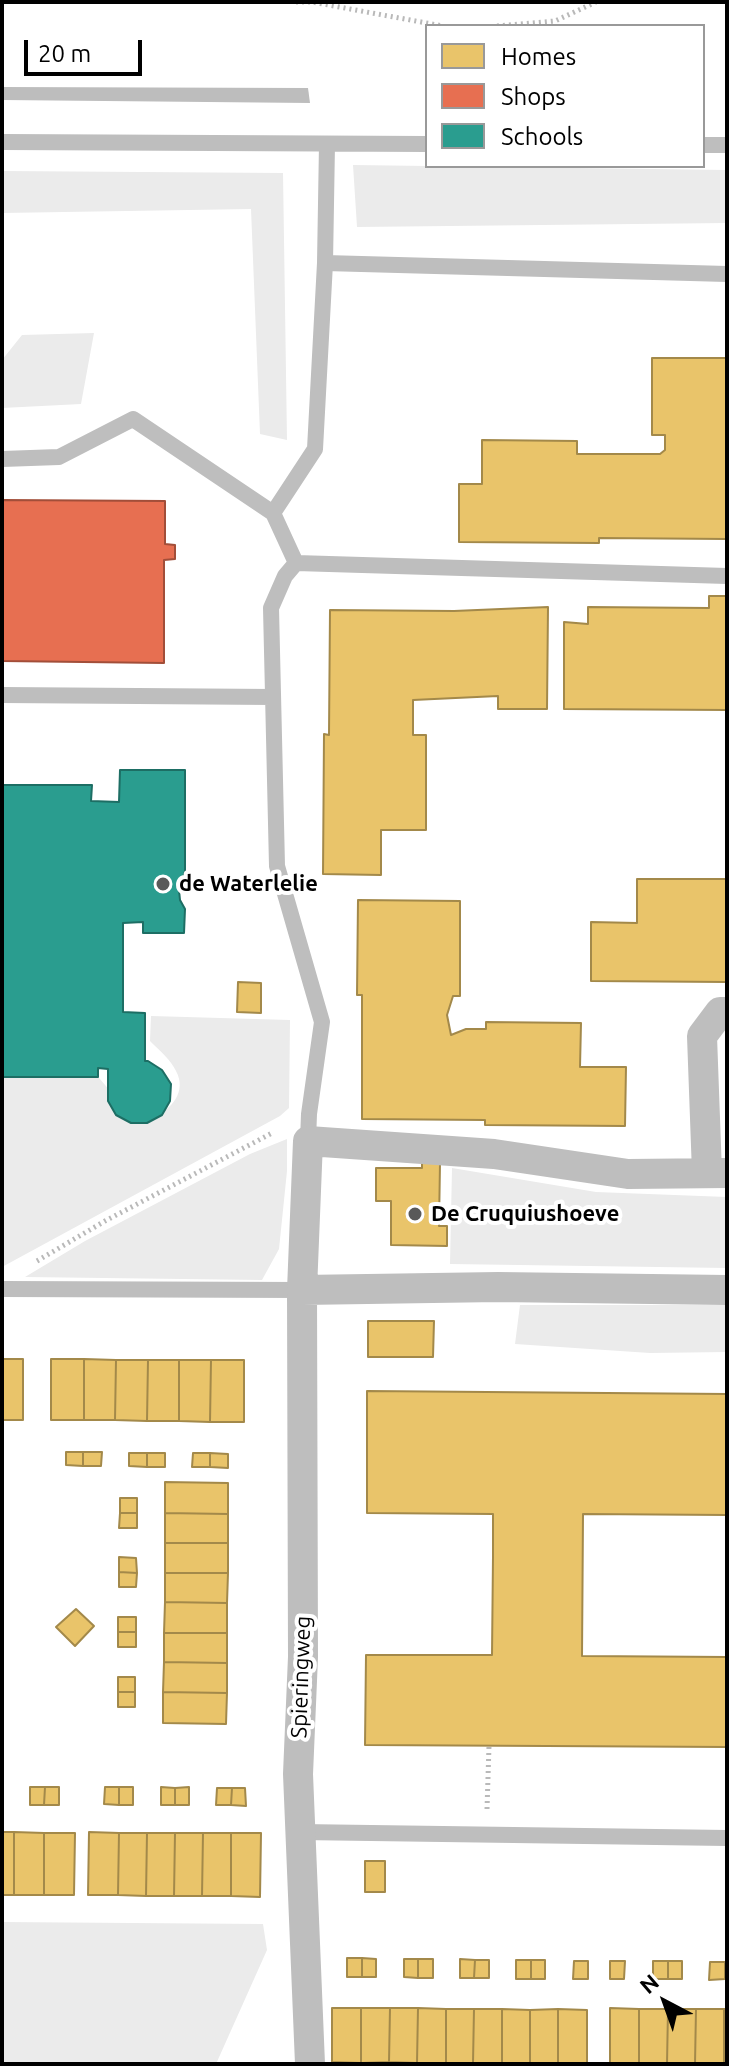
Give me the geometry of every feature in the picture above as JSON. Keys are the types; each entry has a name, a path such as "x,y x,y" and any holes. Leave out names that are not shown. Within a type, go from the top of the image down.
{"street":[{"path":"308,1127 628,1174 717,1173 702,1036 720,1012 727,1012"},
{"name":"Spieringweg","path":"308,1127 302,1290 303,1657 298,1774 310,2064"},
{"path":"302,1290 498,1287 727,1290"}],"lane":[{"path":"2,142 425,144"},
{"path":"273,513 315,449 325,263 327,144"},
{"path":"705,145 727,145"},
{"path":"325,263 727,274"},
{"path":"2,459 59,457 133,419 273,513 296,563"},
{"path":"296,563 727,576"},
{"path":"296,563 285,576 271,608 277,866 322,1022 308,1127"},
{"path":"2,695 273,697"},
{"path":"2,1289 302,1290"},
{"path":"300,1832 727,1838"}],"path":[{"path":"296,2 312,2 432,24"},
{"path":"520,24 555,21 596,2"},
{"path":"34,1263 105,1221 308,1127"},
{"path":"486,1834 489,1746"}],"shaded area":[{"path":"2,87 308,88 310,103 2,100"},
{"path":"353,165 727,170 727,223 357,227"},
{"path":"2,171 283,173 287,440 260,434 251,209 2,213"},
{"path":"94,333 81,404 2,408 2,360 22,335"},
{"path":"151,1016 290,1020 289,1108 280,1116 2,1267 2,1070 94,1072 122,1105 154,1117 172,1104 180,1086 174,1067 150,1041"},
{"path":"287,1139 279,1249 262,1280 25,1277 85,1241 250,1154"},
{"path":"452,1168 596,1192 727,1197 727,1268 450,1264"},
{"path":"520,1305 727,1305 727,1352 650,1353 515,1344"},
{"path":"2,1922 263,1924 267,1950 216,2064 2,2064"}],"building: Homes":[{"path":"652,358 727,358 727,539 599,538 599,543 459,542 459,484 482,484 482,440 577,441 577,454 660,454 665,450 665,435 652,435"},
{"path":"709,596 727,596 727,710 564,709 564,622 588,624 588,607 709,608"},
{"path":"548,607 547,709 498,709 498,696 413,700 413,735 426,735 426,830 381,830 381,875 323,874 324,734 329,735 330,610 454,611"},
{"path":"637,879 727,879 727,982 591,981 591,922 637,923"},
{"path":"358,900 460,901 460,996 453,996 447,1015 451,1035 466,1029 486,1029 486,1022 581,1023 580,1067 626,1067 625,1126 485,1125 485,1120 362,1119 362,995 357,995"},
{"path":"238,982 261,983 261,1013 237,1012"},
{"name":"De Cruquiushoeve","path":"422,1163 440,1163 439,1226 447,1226 447,1246 391,1245 391,1201 376,1201 376,1168 422,1168"},
{"path":"368,1321 434,1321 433,1357 368,1357"},
{"path":"2,1359 23,1359 23,1420 2,1420"},
{"path":"51,1359 84,1359 84,1420 51,1420"},
{"path":"84,1359 116,1360 115,1420 84,1420"},
{"path":"116,1360 148,1360 147,1421 115,1420"},
{"path":"148,1360 179,1360 179,1421 147,1421"},
{"path":"179,1360 211,1360 210,1422 179,1421"},
{"path":"211,1360 244,1360 244,1422 210,1422"},
{"path":"367,1391 727,1394 727,1515 583,1514 582,1656 727,1657 727,1747 365,1745 366,1655 492,1655 493,1556 493,1514 367,1513"},
{"path":"66,1452 83,1452 83,1466 66,1465"},
{"path":"83,1452 102,1452 101,1466 83,1466"},
{"path":"129,1453 147,1453 147,1467 129,1466"},
{"path":"147,1453 165,1453 165,1467 147,1467"},
{"path":"193,1453 210,1453 210,1467 192,1467"},
{"path":"210,1453 228,1454 228,1468 210,1467"},
{"path":"165,1482 228,1483 228,1514 165,1513"},
{"path":"120,1498 137,1498 137,1513 120,1513"},
{"path":"120,1513 137,1513 137,1528 119,1528"},
{"path":"165,1513 228,1514 228,1543 165,1543"},
{"path":"165,1543 228,1543 228,1573 165,1573"},
{"path":"119,1557 136,1558 137,1573 119,1572"},
{"path":"119,1572 137,1573 136,1587 119,1587"},
{"path":"165,1573 228,1573 227,1603 165,1602"},
{"path":"165,1602 227,1603 227,1633 164,1633"},
{"path":"76,1609 94,1626 75,1646 56,1627"},
{"path":"118,1617 136,1617 136,1632 118,1632"},
{"path":"118,1632 136,1632 136,1647 118,1647"},
{"path":"164,1633 227,1633 227,1663 164,1662"},
{"path":"164,1662 227,1663 227,1693 163,1692"},
{"path":"118,1677 135,1677 135,1692 118,1692"},
{"path":"118,1692 135,1692 135,1707 118,1707"},
{"path":"163,1692 227,1693 226,1724 163,1723"},
{"path":"30,1787 45,1787 44,1805 30,1805"},
{"path":"45,1787 59,1787 59,1805 44,1805"},
{"path":"105,1787 119,1787 119,1805 104,1804"},
{"path":"119,1787 133,1787 133,1805 119,1805"},
{"path":"161,1787 175,1788 175,1805 161,1805"},
{"path":"189,1787 189,1805 175,1805 175,1788"},
{"path":"217,1788 232,1788 231,1805 216,1805"},
{"path":"232,1788 245,1788 246,1806 231,1805"},
{"path":"2,1832 14,1832 14,1895 2,1895"},
{"path":"14,1832 44,1833 44,1895 14,1895"},
{"path":"89,1832 119,1833 118,1895 88,1895"},
{"path":"44,1833 75,1833 74,1895 44,1895"},
{"path":"119,1833 147,1833 146,1896 118,1895"},
{"path":"147,1833 175,1833 174,1896 146,1896"},
{"path":"175,1833 203,1833 202,1896 174,1896"},
{"path":"203,1833 231,1833 231,1896 202,1896"},
{"path":"231,1833 261,1833 260,1897 231,1896"},
{"path":"365,1861 385,1861 385,1892 365,1892"},
{"path":"347,1958 362,1958 362,1977 347,1977"},
{"path":"362,1958 376,1959 376,1977 362,1977"},
{"path":"404,1959 418,1959 418,1978 404,1977"},
{"path":"418,1959 433,1959 433,1978 418,1978"},
{"path":"460,1959 475,1960 474,1978 460,1978"},
{"path":"475,1960 489,1960 489,1978 474,1978"},
{"path":"516,1960 531,1960 531,1979 516,1979"},
{"path":"531,1960 545,1960 545,1979 531,1979"},
{"path":"574,1961 588,1961 588,1979 573,1979"},
{"path":"610,1961 625,1961 624,1979 610,1979"},
{"path":"653,1961 668,1961 668,1979 653,1979"},
{"path":"668,1961 682,1961 682,1979 668,1979"},
{"path":"710,1962 725,1962 725,1979 709,1980"},
{"path":"332,2008 361,2008 361,2063 332,2062"},
{"path":"361,2008 390,2008 389,2062 361,2063"},
{"path":"390,2008 418,2008 417,2063 389,2062"},
{"path":"418,2008 446,2009 446,2063 417,2063"},
{"path":"610,2008 639,2009 639,2064 610,2064"},
{"path":"446,2009 474,2009 473,2063 446,2063"},
{"path":"474,2009 502,2009 502,2064 473,2063"},
{"path":"502,2009 530,2010 530,2064 502,2064"},
{"path":"558,2009 587,2010 587,2064 558,2064"},
{"path":"558,2009 558,2064 530,2064 530,2010"},
{"path":"639,2009 668,2009 667,2064 639,2064"},
{"path":"668,2009 696,2009 695,2064 667,2064"},
{"path":"696,2009 724,2009 724,2064 695,2064"},
{"path":"724,2009 727,2009 727,2064 724,2064"}],"building: Shops":[{"path":"2,500 165,501 165,544 175,545 175,559 164,560 164,663 2,661"}],"building: Schools":[{"path":"120,770 185,770 185,871 179,890 185,909 184,933 143,933 143,922 123,923 123,1012 145,1013 145,1061 162,1070 171,1084 170,1101 162,1115 147,1123 131,1123 116,1115 108,1101 108,1069 98,1068 98,1077 2,1077 2,785 92,785 91,801 119,802"}],"place":[{"name":"de Waterlelie","path":"163,884"},
{"name":"De Cruquiushoeve","path":"415,1214"}]}
